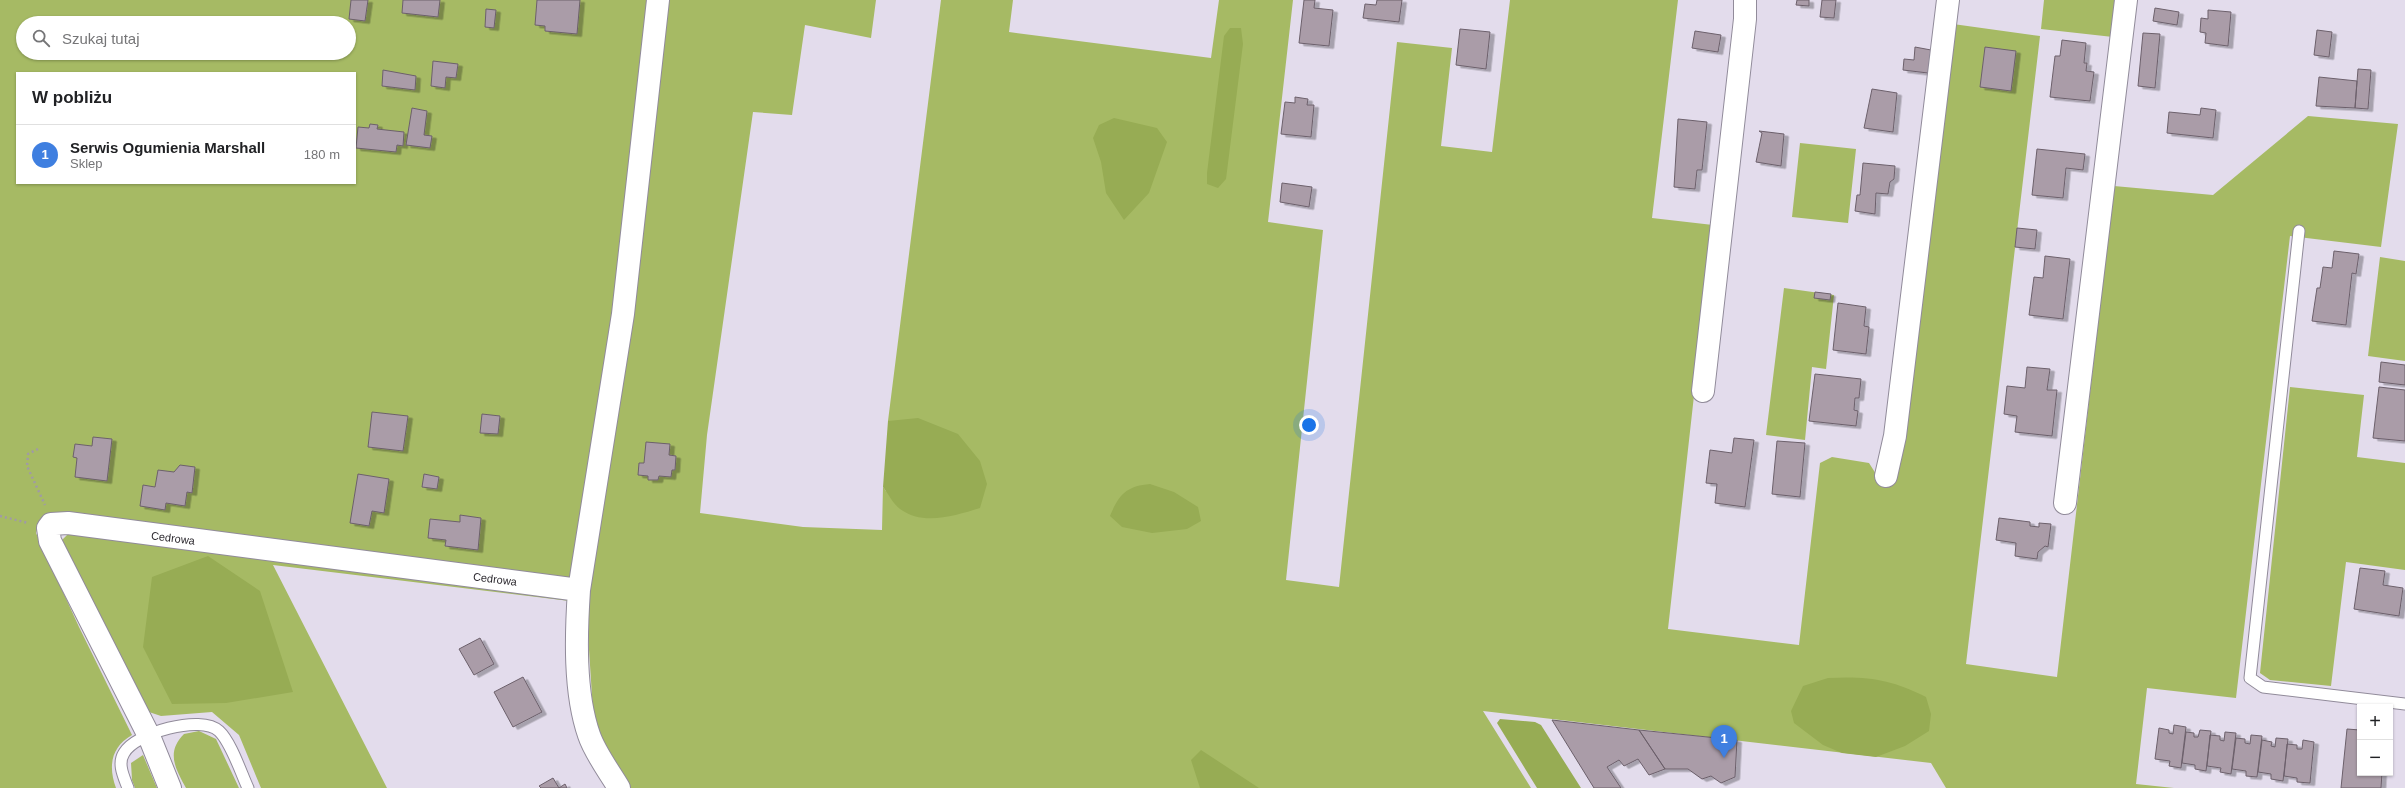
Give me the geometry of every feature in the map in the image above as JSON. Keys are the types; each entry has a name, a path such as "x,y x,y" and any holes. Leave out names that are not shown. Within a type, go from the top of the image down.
{"street":[{"path":"619,788 589,736 582,707 577,622 579,590 623,314 658,0"},
{"path":"1703,391 1746,19 1745,0"},
{"path":"1886,476 1895,436 1948,0"},
{"path":"2065,503 2126,0"},
{"name":"Cedrowa","path":"50,526 68,523 579,590"},
{"path":"50,526 50,541 150,736 170,786"}],"lane":[{"path":"2299,230 2250,678 2263,687 2405,704"},
{"path":"128,788 121,762 123,753 130,745 150,736 188,725 210,725 219,730 248,788"}],"path":[{"path":"38,449 28,454 27,466 50,526"},
{"path":"0,516 50,526"}],"green space":[{"path":"0,0 876,0 871,38 805,25 792,115 753,112 707,435 700,513 803,527 882,530 883,487 886,491 894,421 888,421 941,0 1013,0 1009,32 1211,58 1219,0 1293,0 1268,222 1323,230 1286,580 1339,587 1397,42 1452,48 1441,146 1492,152 1510,0 1678,0 1652,218 1713,225 1668,629 1799,645 1820,463 1832,457 1869,463 1876,474 1893,477 1953,24 2040,36 1966,664 2057,677 2114,186 2213,195 2308,116 2398,124 2381,247 2290,236 2236,698 2147,688 2136,784 2174,788 1946,788 1931,763 1483,711 1531,788 626,788 594,727 586,603 273,565 387,788 261,788 239,735 212,712 161,716 149,712 92,606 62,540 71,531 39,522 36,533 79,627 132,735 120,745 113,758 112,772 116,788 0,788"},
{"path":"2044,0 2117,0 2113,37 2041,29"},
{"path":"1230,28 1241,28 1243,44 1226,179 1218,188 1207,184 1207,173 1224,36"},
{"path":"1114,118 1157,128 1167,142 1149,193 1124,220 1106,193 1101,162 1093,138 1099,125"},
{"path":"1800,143 1856,149 1848,223 1792,217"},
{"path":"2380,257 2405,261 2405,361 2368,356"},
{"path":"1784,288 1834,295 1826,369 1812,367 1805,440 1766,435"},
{"path":"2290,387 2364,395 2357,457 2405,463 2405,570 2346,562 2331,686 2270,680 2260,673"},
{"path":"918,418 958,434 980,461 987,484 980,508 939,518 919,517 909,514 897,507 883,487 888,421"},
{"path":"1150,484 1174,492 1198,507 1201,521 1187,529 1152,533 1122,527 1110,516 1113,508 1125,492 1135,487"},
{"path":"208,556 260,591 293,692 226,703 172,704 143,647 152,577"},
{"path":"1828,678 1867,678 1878,680 1901,686 1926,697 1931,714 1929,731 1905,746 1876,757 1842,753 1823,745 1794,723 1791,711 1803,686"},
{"path":"1500,719 1535,722 1541,725 1581,788 1537,788 1497,723"},
{"path":"199,731 216,739 239,788 186,788 174,760 175,747 184,734"},
{"path":"1201,750 1259,788 1200,788 1191,760"},
{"path":"143,755 157,788 135,788 132,780 131,763"}],"building":[{"path":"351,0 368,0 365,21 356,20 356,16 349,16"},
{"path":"403,0 440,0 438,17 402,13"},
{"path":"537,0 580,0 577,34 545,31 545,26 535,25"},
{"path":"1304,0 1315,0 1314,8 1333,10 1329,46 1299,43"},
{"path":"1377,0 1402,0 1399,22 1363,18 1365,4 1376,5"},
{"path":"1797,0 1809,0 1809,6 1796,5"},
{"path":"1822,0 1836,0 1834,18 1820,17"},
{"path":"2155,8 2179,12 2177,25 2153,21"},
{"path":"486,9 496,10 494,28 485,27"},
{"path":"2208,10 2231,12 2228,46 2205,43 2206,33 2200,32 2201,18 2208,19"},
{"path":"1460,29 1490,32 1486,69 1456,65"},
{"path":"2317,30 2332,32 2329,57 2314,55"},
{"path":"1695,31 1721,35 1718,52 1692,48"},
{"path":"2143,33 2160,34 2155,88 2138,86"},
{"path":"2062,40 2086,43 2084,63 2087,63 2086,71 2094,72 2090,101 2050,97 2055,56 2060,56"},
{"path":"1915,47 1931,50 1928,73 1903,70 1904,59 1914,60"},
{"path":"1985,47 2016,51 2011,91 1980,87"},
{"path":"433,61 458,64 456,78 446,77 445,88 431,86"},
{"path":"2358,69 2371,70 2368,109 2355,108"},
{"path":"383,70 416,76 415,90 382,86"},
{"path":"2319,77 2357,81 2355,108 2316,106"},
{"path":"1872,89 1897,93 1893,132 1864,128"},
{"path":"1295,97 1308,99 1307,105 1314,105 1311,137 1281,134 1285,102 1295,103"},
{"path":"412,108 427,111 424,135 432,136 430,148 406,145"},
{"path":"2201,108 2216,110 2213,138 2167,133 2169,112 2200,115"},
{"path":"1678,119 1707,122 1702,170 1697,170 1695,189 1674,187"},
{"path":"370,124 378,125 377,129 404,132 403,146 397,145 396,152 356,148 358,127 369,128"},
{"path":"1759,131 1784,134 1781,166 1756,162 1762,133"},
{"path":"2037,149 2085,154 2083,170 2066,168 2063,198 2032,195"},
{"path":"1863,163 1895,166 1894,179 1890,182 1888,194 1876,193 1875,214 1855,211 1857,195 1860,195"},
{"path":"1282,183 1312,187 1309,207 1280,202"},
{"path":"2017,228 2037,230 2035,249 2015,247"},
{"path":"2334,251 2359,254 2356,274 2352,273 2346,325 2312,321 2317,288 2320,288 2323,267 2332,268"},
{"path":"2045,256 2070,259 2063,319 2029,315 2034,277 2043,278"},
{"path":"1815,292 1831,294 1830,300 1814,298"},
{"path":"1838,303 1866,307 1864,326 1869,327 1866,354 1833,350"},
{"path":"2381,362 2405,365 2405,385 2379,382"},
{"path":"2027,367 2050,369 2047,390 2057,390 2052,436 2015,432 2017,416 2004,414 2007,386 2025,388"},
{"path":"1815,374 1861,379 1859,398 1855,398 1854,410 1858,411 1856,426 1809,421"},
{"path":"2379,387 2405,390 2405,441 2373,438"},
{"path":"372,412 408,416 403,451 368,447"},
{"path":"482,414 500,416 498,434 480,433"},
{"path":"93,437 112,439 107,481 75,477 77,458 73,457 75,444 92,446"},
{"path":"1734,438 1754,440 1745,507 1715,503 1717,484 1706,483 1710,450 1732,453"},
{"path":"1777,441 1805,443 1800,497 1772,494"},
{"path":"646,442 670,444 669,455 676,456 675,470 672,470 671,477 659,476 658,480 648,480 648,476 638,475 639,463 644,463"},
{"path":"180,465 195,467 192,493 187,492 185,506 166,503 165,510 140,506 143,485 155,487 158,470 174,472"},
{"path":"358,474 389,479 384,513 372,511 369,526 350,523"},
{"path":"424,474 439,477 437,489 422,487"},
{"path":"460,515 481,518 478,550 445,546 446,540 428,538 430,519 460,522"},
{"path":"1999,518 2030,522 2030,526 2039,527 2039,523 2051,524 2048,547 2045,546 2038,552 2037,559 2015,556 2016,543 1996,540"},
{"path":"2360,568 2385,571 2383,585 2403,588 2399,616 2354,609"},
{"path":"480,638 494,664 474,675 459,649"},
{"path":"523,677 542,712 513,727 494,692"},
{"path":"1552,720 1639,730 1665,769 1649,775 1638,759 1624,766 1619,760 1607,767 1621,788 1594,788"},
{"path":"2174,725 2186,727 2181,768 2169,766 2170,761 2155,759 2159,728 2169,730 2169,733 2173,734"},
{"path":"2347,729 2357,730 2357,776 2382,776 2381,788 2341,788"},
{"path":"1639,730 1737,740 1735,777 1721,783 1711,776 1702,779 1688,769 1665,769"},
{"path":"2200,730 2211,731 2206,771 2195,769 2195,765 2182,763 2186,732 2194,733 2194,737 2198,737"},
{"path":"2225,732 2236,733 2231,774 2220,772 2221,768 2207,766 2210,735 2220,736 2220,740 2224,741"},
{"path":"2251,735 2262,736 2257,777 2246,776 2246,771 2232,769 2236,738 2245,739 2245,743 2250,744"},
{"path":"2276,738 2288,739 2283,781 2271,779 2271,774 2258,772 2262,740 2272,742 2271,746 2275,747"},
{"path":"2303,740 2314,742 2310,783 2297,782 2297,778 2284,776 2287,744 2297,745 2297,749 2302,749"},
{"path":"553,778 559,788 541,788 539,786"},
{"path":"565,784 567,788 559,788"}],"place":[{"name":"Serwis Ogumienia Marshall","path":"1724,758"}]}
